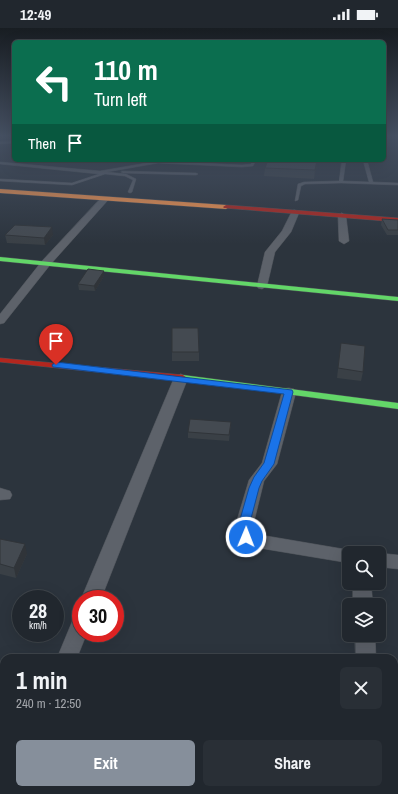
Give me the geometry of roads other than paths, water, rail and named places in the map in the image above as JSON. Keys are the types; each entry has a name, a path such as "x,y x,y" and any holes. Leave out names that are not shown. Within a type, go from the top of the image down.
{"street":[{"path":"2,193 398,220"},
{"path":"0,322 46,263 105,199"},
{"path":"262,286 270,252 286,232 295,213"},
{"path":"342,216 344,241"},
{"path":"0,259 398,299"},
{"path":"0,360 180,378 289,392 325,395 398,406"},
{"path":"95,590 180,378"},
{"path":"289,392 269,464 256,484 243,530 246,537 253,540 342,555"},
{"path":"386,561 398,562"},
{"path":"68,654 73,642"},
{"path":"365,642 366,654"}],"lane":[{"path":"0,180 72,184 101,173"},
{"path":"106,173 126,175 133,178 135,182 130,192"},
{"path":"111,174 137,173"},
{"path":"168,173 196,174"},
{"path":"341,182 342,173"},
{"path":"369,173 371,183"},
{"path":"296,200 299,185 304,183 341,182 398,184"}]}
